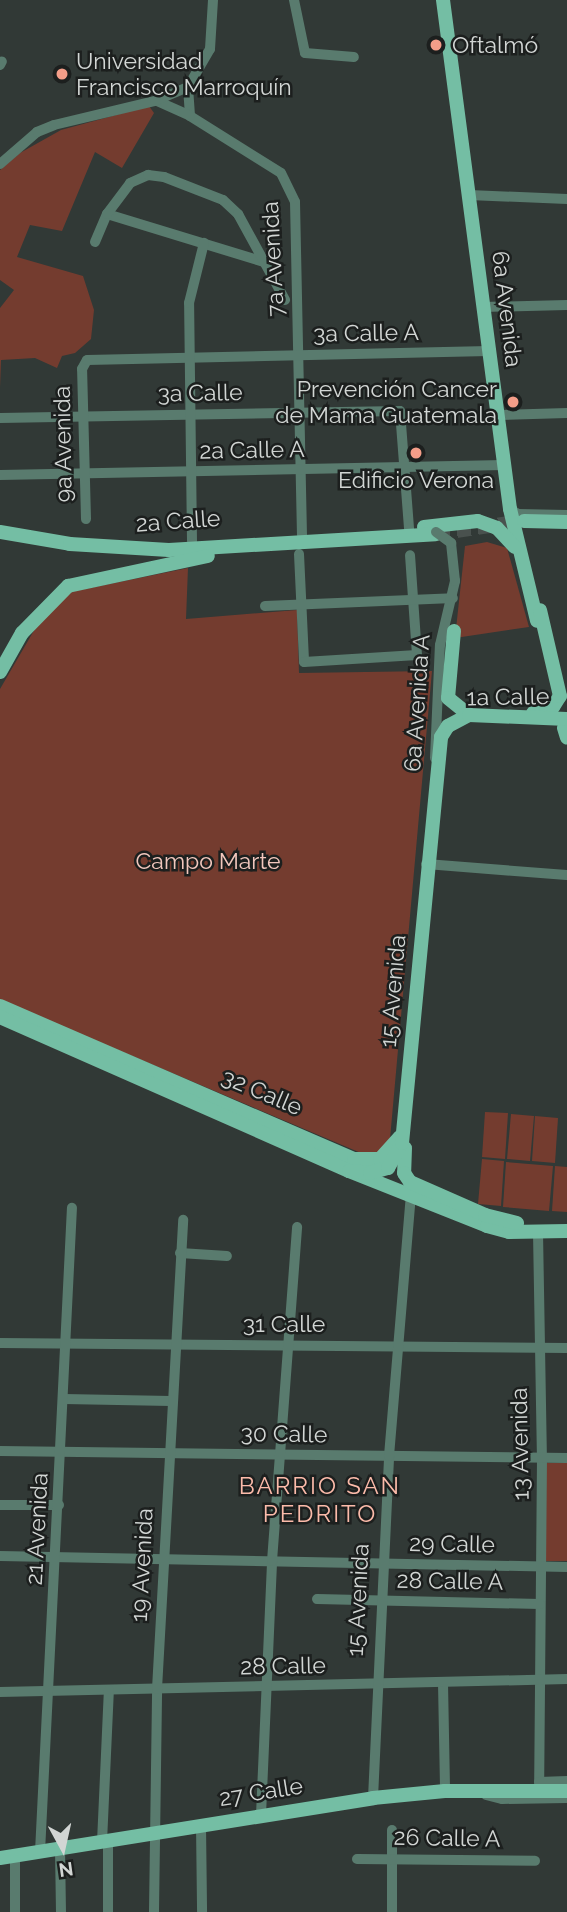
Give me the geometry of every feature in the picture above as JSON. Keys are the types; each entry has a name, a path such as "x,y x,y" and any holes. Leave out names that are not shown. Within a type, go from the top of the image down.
{"main road":[{"name":"6a Avenida","path":"443,0 510,509 554,687"},
{"path":"510,509 561,693 553,707 521,716"},
{"name":"2a Calle","path":"126,548 478,521 489,524 511,539 522,562"},
{"path":"524,521 567,522"},
{"path":"0,532 126,548"},
{"name":"2a Calle","path":"126,548 250,548 436,533"},
{"path":"0,672 22,633 68,586 250,548"},
{"path":"454,631 448,698 469,715"},
{"name":"1a Calle","path":"436,761 445,729 469,715 521,716 566,728"},
{"name":"6a Avenida A","path":"426,864 436,761"},
{"name":"15 Avenida","path":"405,1122 426,864"},
{"name":"32 Calle","path":"0,1006 358,1160 375,1161 389,1152 405,1122"},
{"name":"32 Calle","path":"0,1017 349,1171 496,1229 538,1232 567,1229"},
{"path":"405,1122 406,1178 456,1199"},
{"name":"32 Calle","path":"349,1171 376,1173 391,1166 400,1150 405,1122"},
{"path":"406,1192 456,1199"},
{"name":"32 Calle","path":"456,1199 503,1221 567,1229"},
{"name":"27 Calle","path":"0,1858 373,1798 445,1791 567,1791"}],"street":[{"path":"190,116 188,87 210,49 213,0"},
{"path":"294,0 300,38 307,54 354,57"},
{"path":"0,164 37,132 54,125 155,101 188,87"},
{"name":"7a Avenida","path":"155,101 190,116 281,173 292,191 302,536"},
{"path":"95,242 107,214 130,183 155,174 223,200 238,214 285,300"},
{"path":"469,195 567,199"},
{"path":"107,214 264,262"},
{"path":"192,541 189,303 204,243"},
{"path":"483,307 567,304"},
{"name":"3a Calle A","path":"82,369 94,358 130,356 489,351"},
{"name":"9a Avenida","path":"82,369 86,519"},
{"name":"3a Calle","path":"0,418 400,411 406,468"},
{"path":"498,415 567,413"},
{"name":"2a Calle A","path":"0,475 504,464"},
{"path":"406,468 414,528"},
{"path":"510,509 518,514 567,515"},
{"name":"6a Avenida A","path":"414,528 436,533 451,543 456,557 453,598 440,645 433,745 436,761"},
{"path":"299,554 304,662 417,655 410,555"},
{"path":"265,606 413,597 453,598"},
{"path":"426,864 567,875"},
{"name":"15 Avenida","path":"373,1798 381,1600 406,1192"},
{"name":"21 Avenida","path":"61,1912 51,1850 50,1691 72,1208"},
{"name":"19 Avenida","path":"154,1912 157,1689 174,1344 183,1220"},
{"path":"261,1815 272,1561 286,1344 297,1227"},
{"name":"13 Avenida","path":"538,1232 542,1458 539,1782 567,1781"},
{"path":"180,1254 226,1256"},
{"name":"31 Calle","path":"0,1343 567,1348"},
{"path":"64,1399 171,1401"},
{"name":"30 Calle","path":"0,1451 567,1458"},
{"path":"0,1505 59,1505"},
{"name":"29 Calle","path":"0,1556 567,1567"},
{"name":"28 Calle A","path":"317,1599 540,1604"},
{"name":"28 Calle","path":"0,1692 567,1679"},
{"path":"443,1683 445,1791"},
{"path":"108,1912 105,1841 109,1690"},
{"name":"27 Calle","path":"477,1792 502,1799 567,1798"},
{"path":"201,1825 202,1912"},
{"path":"392,1830 392,1912"},
{"name":"27 Calle","path":"0,1865 39,1858 51,1850"},
{"name":"26 Calle A","path":"357,1859 535,1861"},
{"path":"15,1862 15,1912"}],"green space":[{"path":"149,106 154,113 122,168 95,152 62,231 30,225 17,257 83,276 94,310 91,339 75,353 62,356 57,368 35,358 1,360 0,388 0,308 14,290 0,280 0,170 20,153 61,130"},
{"path":"487,542 507,548 529,627 455,638 465,546"},
{"name":"Campo Marte","path":"188,568 186,619 297,610 299,673 432,671 390,1139 381,1153 361,1153 0,1000 0,689 43,615 70,592"},
{"path":"485,1112 508,1113 505,1159 482,1157"},
{"path":"511,1114 534,1116 530,1161 507,1159"},
{"path":"535,1116 558,1118 555,1163 532,1161"},
{"path":"482,1159 504,1161 501,1206 478,1204"},
{"path":"506,1162 553,1166 549,1211 503,1207"},
{"path":"555,1166 567,1167 567,1212 552,1211"},
{"path":"545,1463 567,1463 567,1561 545,1561"}],"tunnel":[{"path":"436,534 523,521"}],"place":[{"name":"Oftalmó","path":"436,45"},
{"name":"Universidad Francisco Marroquín","path":"62,74"},
{"name":"Prevención Cancer de Mama Guatemala","path":"513,402"},
{"name":"Edificio Verona","path":"416,453"}],"district":[{"name":"BARRIO SAN PEDRITO","path":"320,1500"}]}
